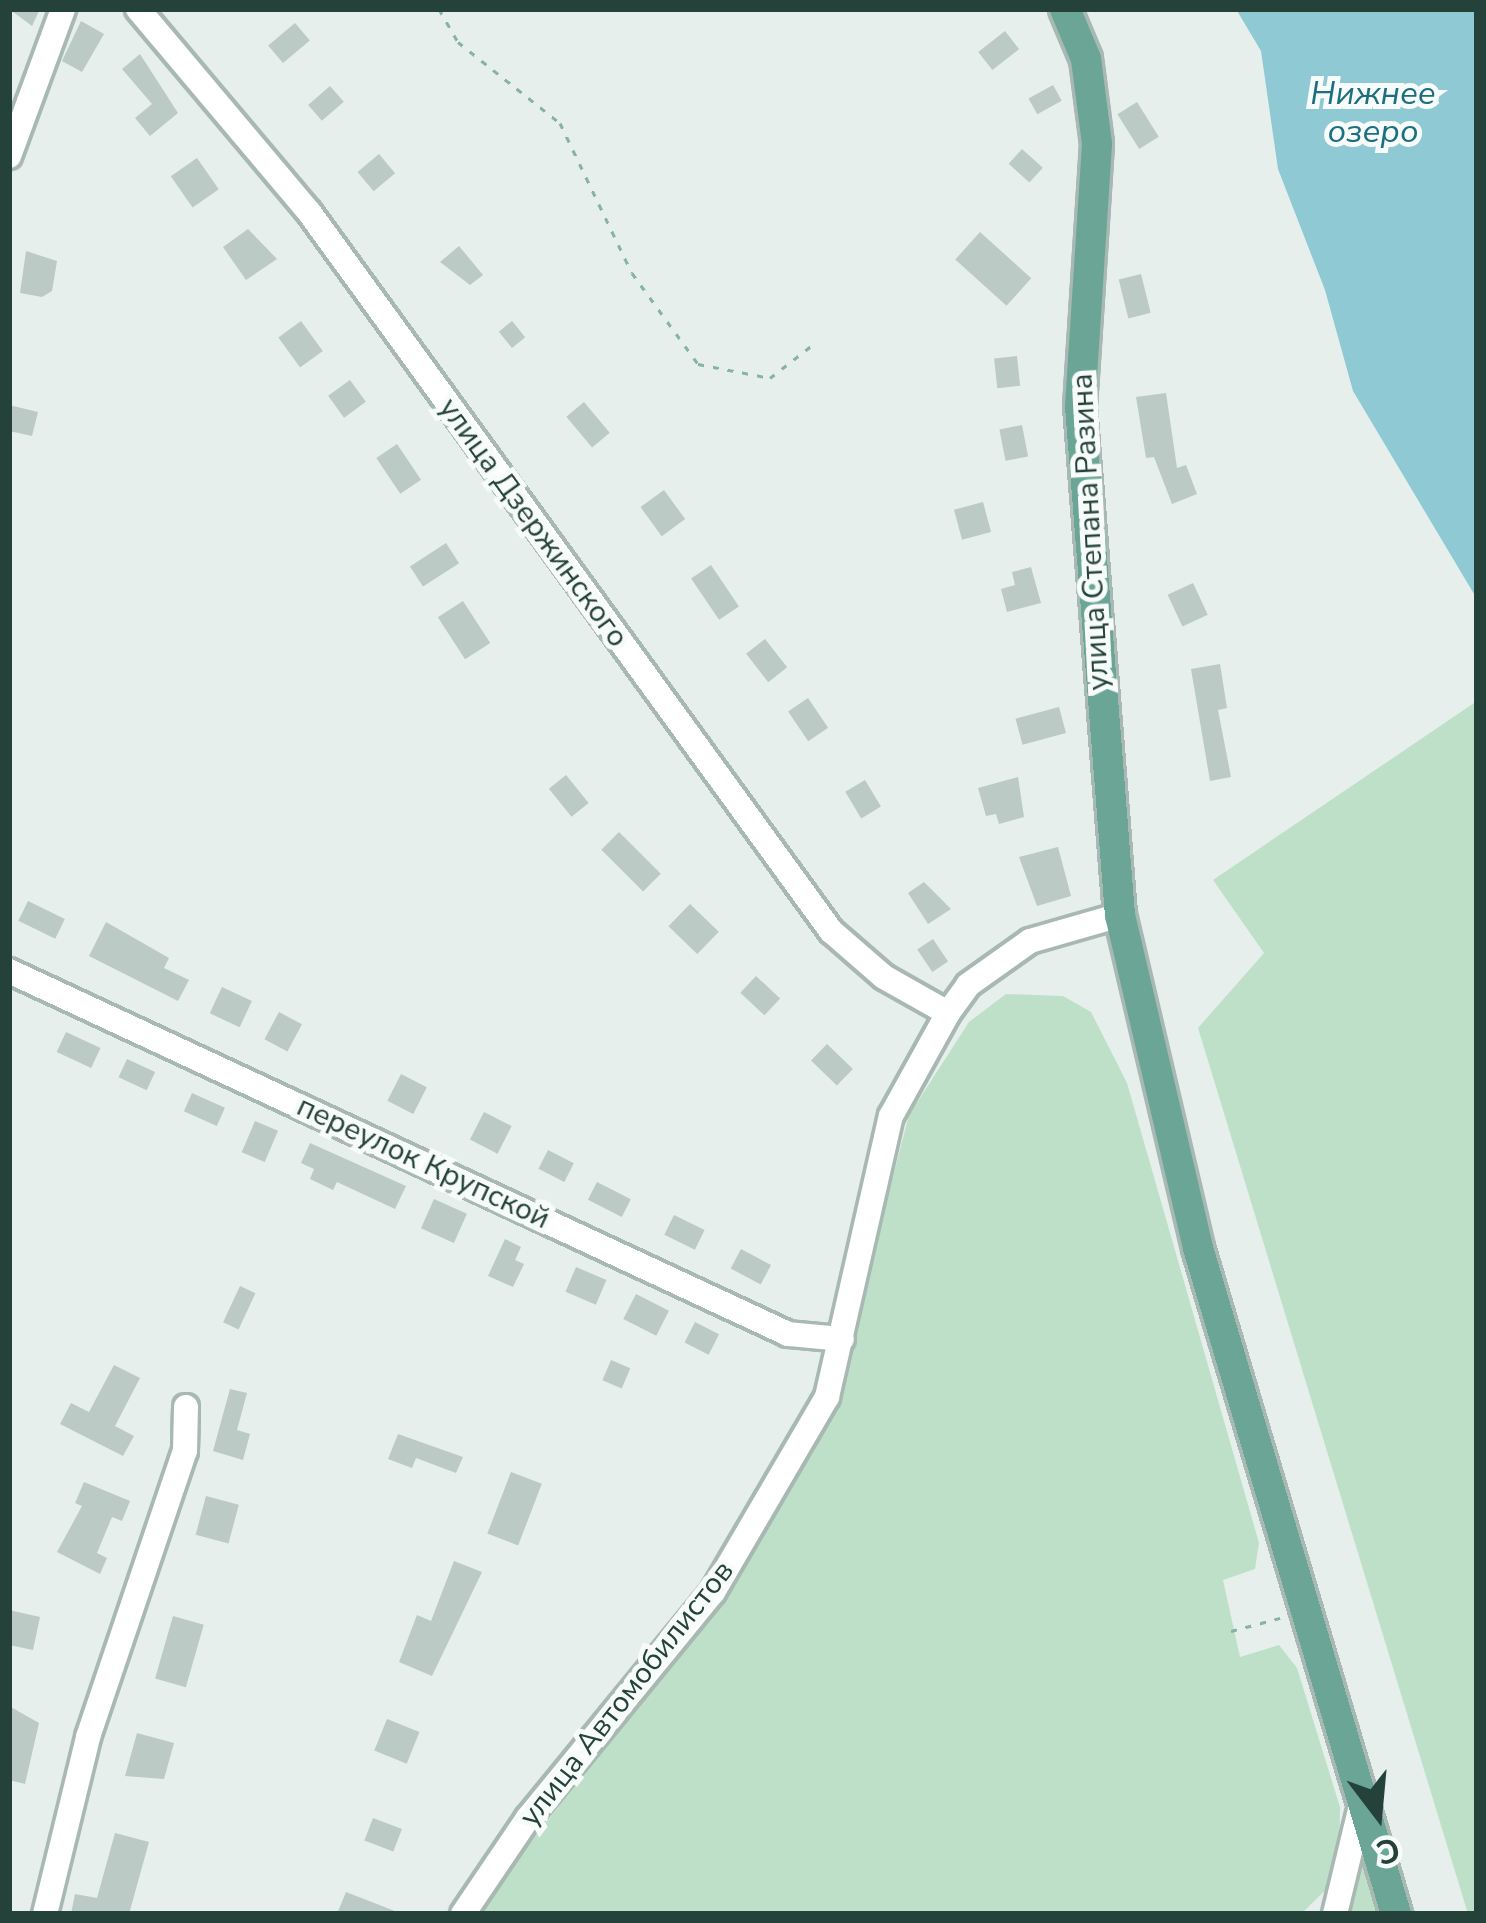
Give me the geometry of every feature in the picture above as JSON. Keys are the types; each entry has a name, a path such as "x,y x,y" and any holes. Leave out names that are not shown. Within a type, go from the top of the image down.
{"main road":[{"name":"улица Степана Разина","path":"1065,9 1086,59 1097,144 1080,406 1120,915 1198,1248 1396,1914"}],"street":[{"name":"улица Дзержинского","path":"137,9 309,212 831,931 884,977 948,1013"},
{"path":"9,156 62,10"},
{"name":"улица Автомобилистов","path":"463,1914 528,1818 713,1592 826,1397 891,1116 948,1013 968,985 1030,941 1120,915"},
{"name":"переулок Крупской","path":"9,971 788,1334 842,1339"},
{"path":"45,1914 88,1737 184,1451 186,1407"},
{"path":"1336,1914 1362,1800"}],"path":[{"path":"439,9 458,42 560,123 632,273 698,364 770,377 815,343"},
{"path":"1232,1631 1287,1616"}],"green space":[{"path":"1477,701 1477,1914 1468,1914 1198,1028 1264,953 1213,880"},
{"path":"1006,994 1063,996 1091,1012 1127,1083 1259,1543 1255,1569 1223,1580 1240,1657 1279,1645 1297,1668 1340,1807 1339,1877 1301,1914 475,1914 706,1617 828,1426 909,1115 969,1022"},
{"path":"1361,1851 1380,1914 1342,1914"}],"water":[{"name":"Нижнее озеро","path":"1236,9 1477,9 1477,599 1353,391 1325,290 1278,169 1261,51"}],"building":[{"path":"9,9 40,9 32,26"},
{"path":"81,21 104,34 82,72 62,61"},
{"path":"295,23 310,41 283,63 268,45"},
{"path":"1005,31 1019,49 992,70 978,52"},
{"path":"140,54 178,113 150,136 135,118 152,104 122,69"},
{"path":"1053,85 1062,101 1037,114 1029,99"},
{"path":"330,86 344,102 322,121 308,105"},
{"path":"1137,102 1159,137 1139,149 1117,114"},
{"path":"1022,149 1043,168 1029,183 1009,164"},
{"path":"379,154 395,173 374,191 358,172"},
{"path":"197,158 219,189 193,207 171,176"},
{"path":"248,229 277,259 246,280 223,247"},
{"path":"980,232 1031,278 1007,306 955,259"},
{"path":"459,246 483,275 470,285 440,262"},
{"path":"26,251 57,261 52,291 42,297 20,293"},
{"path":"1141,274 1151,313 1128,318 1119,280"},
{"path":"301,321 323,351 300,367 278,337"},
{"path":"512,321 525,337 512,348 499,332"},
{"path":"1017,356 1020,386 997,388 994,358"},
{"path":"350,380 366,402 344,418 328,396"},
{"path":"1166,393 1177,468 1186,465 1197,494 1172,504 1154,457 1146,458 1136,397"},
{"path":"584,402 610,433 592,447 566,417"},
{"path":"9,405 38,412 32,436 9,431"},
{"path":"1022,425 1028,456 1006,461 999,429"},
{"path":"397,444 421,480 400,494 376,458"},
{"path":"664,490 685,519 662,536 641,507"},
{"path":"983,502 991,532 962,540 954,510"},
{"path":"446,543 459,563 423,587 410,566"},
{"path":"711,565 739,606 719,620 691,578"},
{"path":"1031,567 1041,603 1007,612 1001,589 1015,585 1012,572"},
{"path":"1193,583 1208,615 1182,627 1168,595"},
{"path":"463,601 490,643 465,659 438,617"},
{"path":"765,639 787,667 768,682 746,654"},
{"path":"1220,664 1227,708 1218,710 1231,777 1210,781 1191,669"},
{"path":"808,698 828,728 808,741 788,711"},
{"path":"1059,707 1066,733 1023,745 1016,719"},
{"path":"566,775 589,803 572,817 549,789"},
{"path":"1018,777 1024,817 999,824 996,814 986,816 978,788"},
{"path":"865,780 881,807 861,818 845,792"},
{"path":"619,832 661,874 643,891 601,850"},
{"path":"1058,847 1071,896 1037,906 1019,857"},
{"path":"924,882 951,909 928,924 908,893"},
{"path":"28,901 65,919 55,939 18,921"},
{"path":"690,904 719,932 697,954 668,926"},
{"path":"106,922 169,958 164,968 189,980 178,1001 89,956"},
{"path":"933,939 948,961 932,972 917,950"},
{"path":"756,976 780,999 764,1015 740,993"},
{"path":"222,987 252,1001 240,1027 210,1013"},
{"path":"279,1012 302,1024 287,1052 264,1039"},
{"path":"66,1032 100,1048 91,1068 57,1052"},
{"path":"827,1044 853,1069 837,1086 811,1061"},
{"path":"127,1059 155,1072 147,1090 119,1077"},
{"path":"401,1074 427,1087 413,1114 387,1101"},
{"path":"192,1093 225,1108 217,1126 184,1111"},
{"path":"484,1112 512,1126 498,1154 470,1140"},
{"path":"255,1121 278,1131 265,1162 242,1152"},
{"path":"310,1143 406,1186 395,1209 337,1182 333,1190 310,1179 314,1169 301,1163"},
{"path":"548,1150 574,1163 564,1182 538,1169"},
{"path":"597,1182 631,1199 622,1217 588,1200"},
{"path":"434,1199 467,1214 454,1243 421,1228"},
{"path":"674,1215 705,1230 695,1250 664,1235"},
{"path":"505,1239 521,1247 515,1260 524,1264 513,1287 488,1276"},
{"path":"741,1249 771,1265 761,1284 731,1268"},
{"path":"576,1267 606,1280 596,1305 565,1292"},
{"path":"240,1286 255,1293 239,1329 223,1322"},
{"path":"636,1294 669,1311 656,1336 623,1319"},
{"path":"695,1322 719,1334 709,1355 685,1342"},
{"path":"611,1360 630,1368 622,1388 602,1380"},
{"path":"114,1365 140,1378 115,1426 134,1436 123,1456 60,1424 71,1403 89,1412"},
{"path":"230,1389 247,1393 237,1430 250,1434 243,1460 213,1451"},
{"path":"398,1434 463,1457 456,1473 416,1458 412,1468 388,1459"},
{"path":"511,1472 542,1484 518,1545 487,1534"},
{"path":"84,1482 130,1501 122,1521 112,1517 97,1553 107,1558 100,1574 57,1552 82,1506 75,1503"},
{"path":"206,1496 239,1505 228,1543 196,1535"},
{"path":"454,1561 482,1572 432,1676 399,1662 417,1615 431,1621"},
{"path":"9,1610 40,1617 33,1650 9,1645"},
{"path":"173,1616 204,1625 186,1687 155,1678"},
{"path":"9,1706 39,1723 25,1784 9,1780"},
{"path":"387,1719 419,1732 407,1764 374,1751"},
{"path":"137,1733 174,1743 164,1779 125,1776"},
{"path":"373,1818 402,1829 393,1852 364,1840"},
{"path":"115,1833 149,1842 129,1914 71,1914 75,1894 97,1898"},
{"path":"346,1892 400,1913 400,1914 337,1914"}]}
